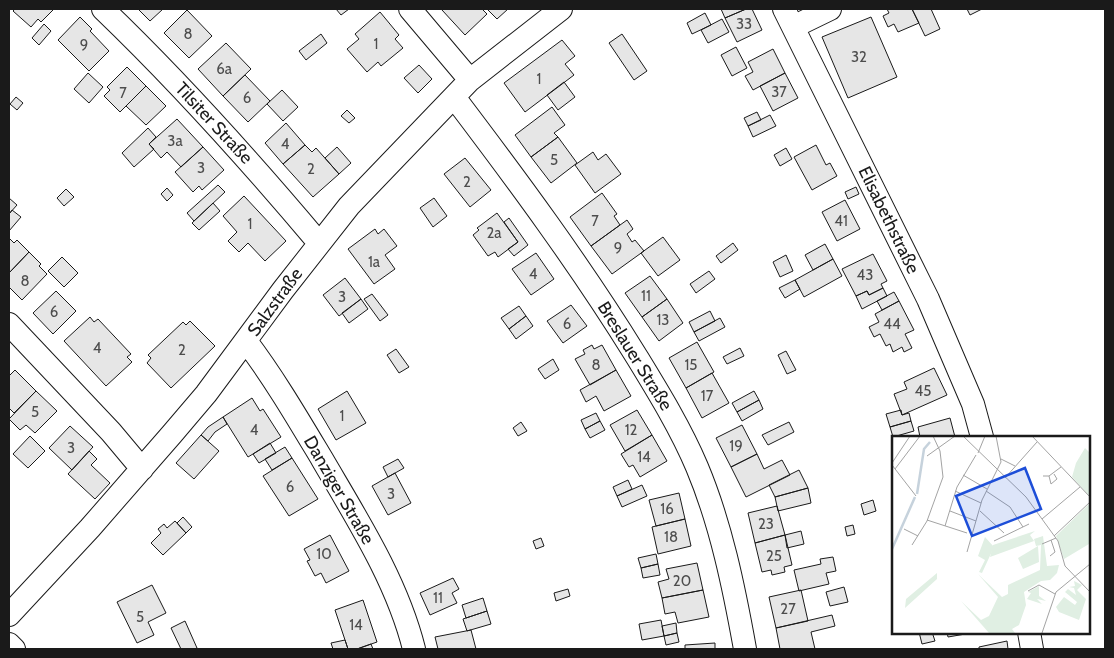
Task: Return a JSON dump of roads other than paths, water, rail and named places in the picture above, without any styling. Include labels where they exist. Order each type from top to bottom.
[{"type":"street","name":"Tilsiter Straße","points":[[103,9],[157,61],[213,120],[319,243]]},
{"type":"street","points":[[410,9],[470,80]]},
{"type":"street","name":"Salzstraße","points":[[9,615],[142,469],[206,394],[349,206],[470,80],[560,9]]},
{"type":"street","points":[[788,18],[830,9]]},
{"type":"street","name":"Elisabethstraße","points":[[788,18],[928,299],[973,404],[982,436]]},
{"type":"street","name":"Breslauer Straße","points":[[454,97],[585,277],[679,429],[697,466],[710,502],[729,574],[745,649]]},
{"type":"street","points":[[9,324],[111,432],[142,469]]},
{"type":"street","name":"Danziger Straße","points":[[246,340],[260,359],[311,442],[370,544],[400,607],[414,649]]},
{"type":"street","points":[[1028,633],[1032,649]]},
{"type":"street","points":[[9,644],[14,649]]}]
